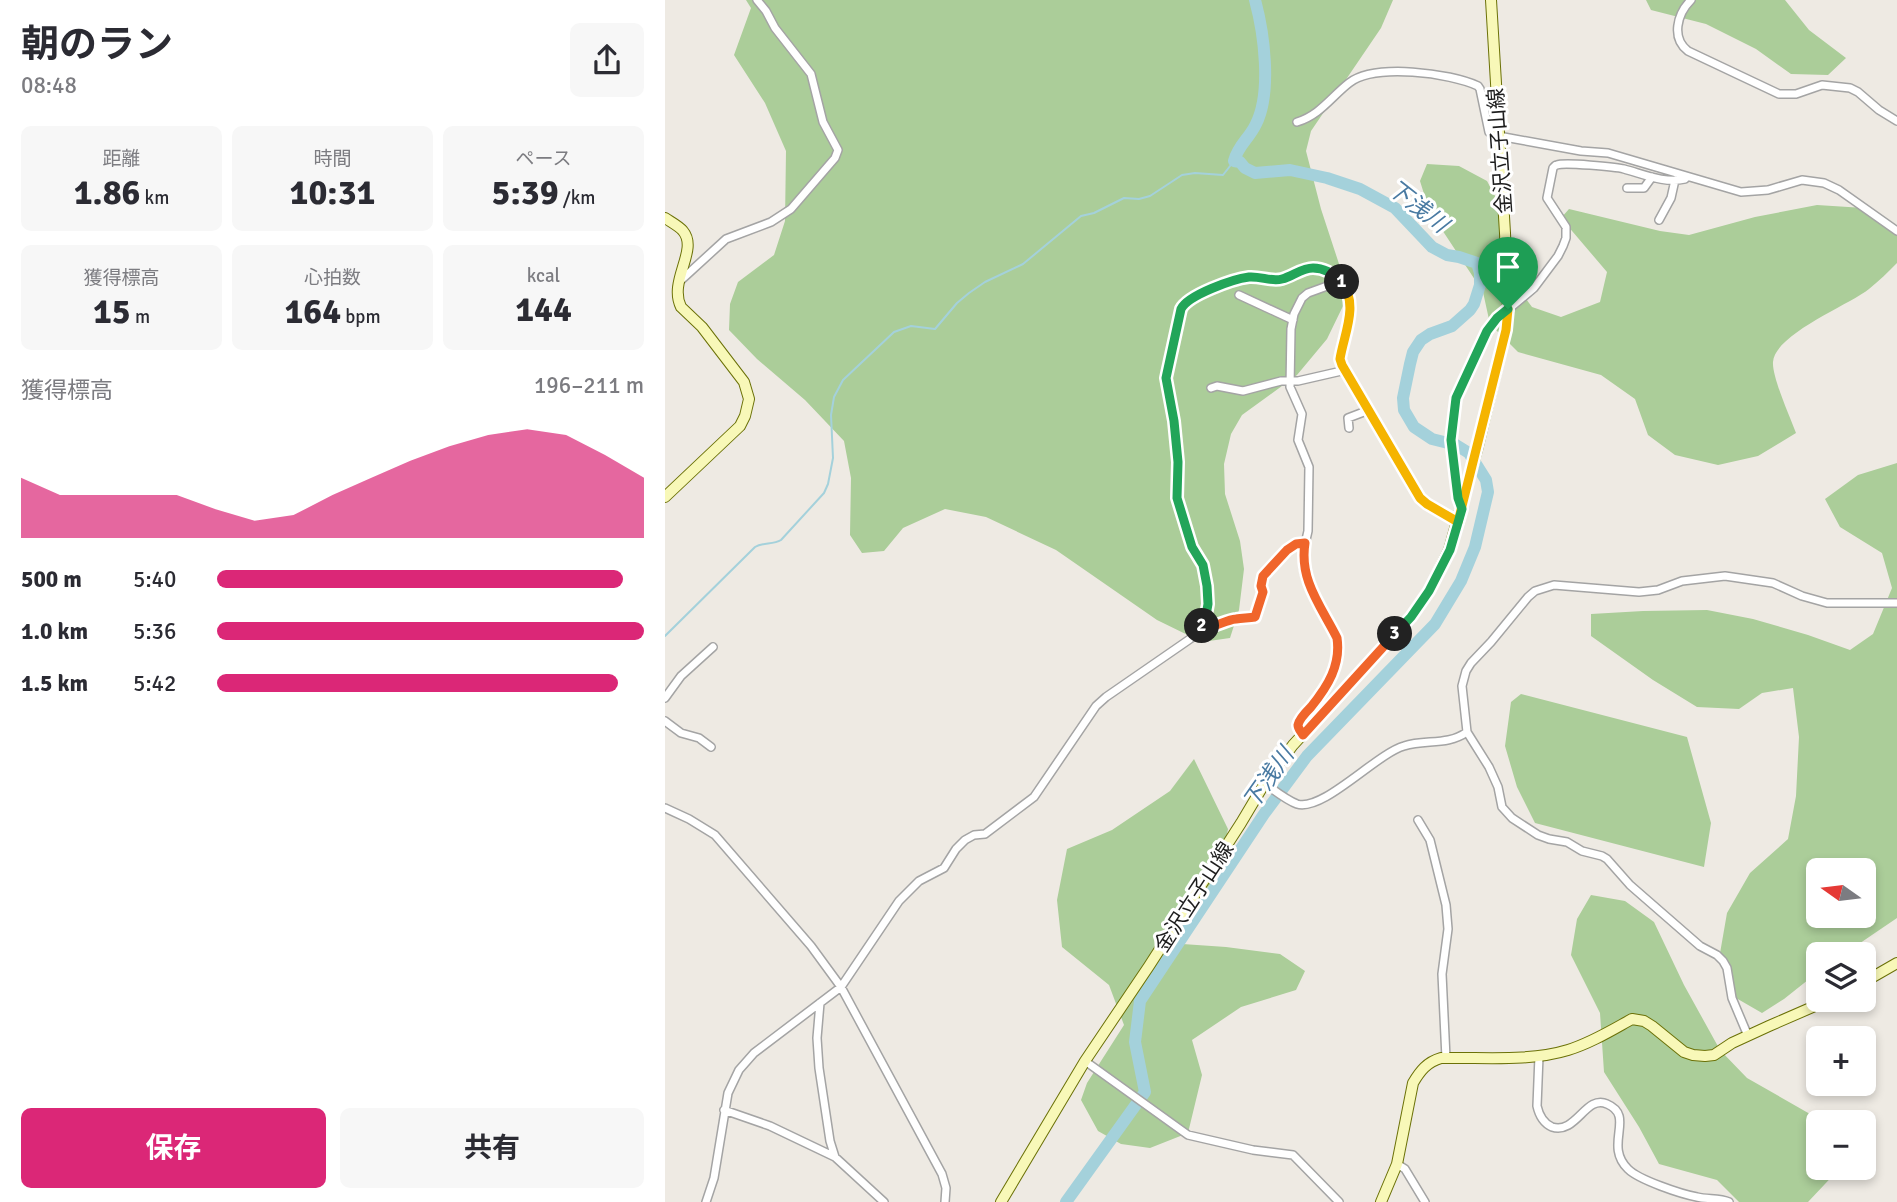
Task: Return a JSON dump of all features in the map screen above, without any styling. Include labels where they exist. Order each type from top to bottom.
[{"type":"street","points":[[678,282],[726,239],[772,222],[791,209],[835,158],[838,150],[823,122],[811,74],[757,0]]},
{"type":"street","name":"金沢立子山線","points":[[1002,1202],[1085,1061],[1241,823],[1264,783],[1303,735],[1411,617],[1429,591],[1450,550],[1478,450],[1506,330],[1508,309],[1491,0]]},
{"type":"street","points":[[1691,0],[1681,14],[1678,31],[1680,44],[1688,51],[1774,93],[1796,94],[1827,85],[1850,88],[1897,121]]},
{"type":"street","points":[[1297,122],[1323,109],[1352,81],[1399,71],[1437,75],[1476,84],[1480,89],[1489,132],[1499,136],[1608,153],[1741,192],[1763,191],[1802,180],[1824,183],[1839,190],[1897,230]]},
{"type":"street","points":[[1462,509],[1458,498],[1451,443],[1456,398],[1487,331],[1497,318],[1534,288],[1563,246],[1566,227],[1547,198],[1551,173],[1556,165],[1618,168],[1675,180],[1686,177]]},
{"type":"street","points":[[1627,188],[1644,188],[1652,177]]},
{"type":"street","points":[[1659,220],[1671,198],[1675,180]]},
{"type":"street","points":[[665,218],[683,231],[687,240],[687,252],[678,282],[677,296],[681,307],[702,327],[736,370],[744,382],[748,399],[740,426],[665,497]]},
{"type":"street","points":[[706,1202],[714,1178],[728,1093],[734,1078],[754,1053],[841,987],[908,890],[944,868],[965,840],[974,835],[985,834],[1034,797],[1096,706],[1179,648],[1205,621],[1208,604],[1203,565],[1192,547],[1177,498],[1178,462],[1166,378],[1184,302],[1216,287],[1248,277],[1282,279],[1308,268],[1329,272],[1341,281],[1346,288],[1350,314],[1340,359],[1420,498],[1458,522]]},
{"type":"street","points":[[1303,735],[1298,724],[1334,673],[1339,648],[1337,638],[1306,579],[1303,566],[1308,531],[1309,467],[1298,440],[1302,414],[1290,387],[1293,320],[1302,298],[1308,293],[1341,281]]},
{"type":"street","points":[[1239,295],[1293,320]]},
{"type":"street","points":[[1211,388],[1217,386],[1243,391],[1281,381],[1318,377],[1346,370]]},
{"type":"street","points":[[1349,428],[1348,418],[1369,411]]},
{"type":"street","points":[[1201,627],[1255,617],[1263,592],[1263,576],[1287,550],[1296,544],[1305,543]]},
{"type":"street","points":[[1748,1036],[1732,998],[1727,968],[1717,955],[1700,946],[1630,885],[1607,859],[1582,851],[1567,842],[1549,839],[1512,818],[1502,807],[1486,760],[1467,733],[1462,691],[1466,671],[1528,597],[1548,586],[1561,584],[1639,592],[1658,590],[1682,581],[1729,576],[1773,583],[1827,603],[1897,603]]},
{"type":"street","points":[[665,698],[681,676],[713,647]]},
{"type":"street","points":[[665,721],[681,733],[699,738],[711,747]]},
{"type":"street","points":[[1264,783],[1291,801],[1301,804],[1332,794],[1379,758],[1405,746],[1453,740],[1467,733]]},
{"type":"street","points":[[665,808],[715,835],[811,946],[841,987],[938,1165],[946,1188],[945,1202]]},
{"type":"street","points":[[1418,820],[1430,840],[1446,905],[1448,929],[1442,974],[1446,1058]]},
{"type":"street","points":[[1876,975],[1897,963]]},
{"type":"street","points":[[820,1003],[817,1038],[819,1068],[835,1157]]},
{"type":"street","points":[[1381,1202],[1397,1164],[1413,1083],[1433,1060],[1539,1056],[1568,1050],[1585,1044],[1632,1018],[1644,1021],[1684,1052],[1714,1055],[1748,1036],[1806,1010]]},
{"type":"street","points":[[1539,1056],[1537,1106],[1538,1113],[1546,1124],[1562,1128],[1591,1106],[1601,1102],[1608,1104],[1616,1110],[1621,1119],[1618,1155],[1633,1173],[1679,1192],[1729,1202]]},
{"type":"street","points":[[1085,1061],[1188,1135],[1253,1150],[1293,1155],[1339,1202]]},
{"type":"street","points":[[724,1110],[770,1126],[835,1157],[884,1202]]},
{"type":"street","points":[[1397,1164],[1405,1169],[1425,1202]]},
{"type":"green space","points":[[746,0],[1393,0],[1381,28],[1311,131],[1306,151],[1341,270],[1343,306],[1327,339],[1297,375],[1242,415],[1231,434],[1224,464],[1225,494],[1240,541],[1244,569],[1239,610],[1230,638],[1202,642],[1157,620],[1056,550],[986,517],[945,509],[903,528],[884,551],[862,553],[850,535],[851,478],[844,441],[805,400],[757,359],[729,330],[730,304],[738,282],[774,255],[785,221],[786,151],[765,103],[734,55],[751,8]]},
{"type":"green space","points":[[1646,0],[1785,0],[1809,30],[1846,58],[1828,75],[1791,74],[1756,49],[1706,24],[1651,10]]},
{"type":"green space","points":[[1427,164],[1459,166],[1487,181],[1502,209],[1506,258],[1518,288],[1532,307],[1561,317],[1600,302],[1607,272],[1561,218],[1569,209],[1660,231],[1689,235],[1755,217],[1817,205],[1864,208],[1897,226],[1897,263],[1869,289],[1799,331],[1777,351],[1773,369],[1796,433],[1758,456],[1718,465],[1675,455],[1648,435],[1635,399],[1601,375],[1518,352],[1490,324],[1483,292],[1429,210],[1420,181]]},
{"type":"green space","points":[[1897,463],[1897,918],[1862,942],[1806,942],[1806,982],[1762,1013],[1736,998],[1719,959],[1727,913],[1750,873],[1788,839],[1796,796],[1799,737],[1793,688],[1762,693],[1739,709],[1697,707],[1591,636],[1591,614],[1707,610],[1753,619],[1850,650],[1873,634],[1892,588],[1882,553],[1840,527],[1825,499],[1858,475]]},
{"type":"green space","points":[[1521,694],[1687,737],[1711,823],[1704,867],[1535,823],[1517,787],[1505,746],[1511,702]]},
{"type":"green space","points":[[1194,759],[1228,829],[1219,875],[1179,919],[1168,943],[1280,954],[1305,971],[1296,990],[1241,1007],[1192,1040],[1202,1075],[1188,1133],[1150,1148],[1121,1144],[1098,1131],[1081,1100],[1087,1083],[1124,1025],[1109,985],[1062,947],[1057,900],[1067,849],[1112,830],[1170,791]]},
{"type":"green space","points":[[1591,895],[1625,901],[1654,922],[1684,985],[1720,1050],[1747,1078],[1806,1112],[1806,1180],[1829,1180],[1808,1202],[1739,1202],[1717,1180],[1659,1164],[1604,1072],[1600,1013],[1571,955],[1577,919]]},
{"type":"waterway","name":"下浅川","points":[[1066,1202],[1145,1092],[1135,1042],[1140,1001],[1264,814],[1307,756],[1435,624],[1461,581],[1475,547],[1488,492],[1486,480],[1469,453],[1456,445],[1432,439],[1414,427],[1404,410],[1403,398],[1413,352],[1421,340],[1452,326],[1474,304],[1480,285],[1477,263],[1447,255],[1432,247],[1395,208],[1360,189],[1290,170],[1255,173],[1240,162],[1234,161],[1256,124],[1264,96],[1265,62],[1255,0]]},
{"type":"waterway","points":[[665,636],[755,547],[781,540],[824,493],[833,458],[831,415],[834,397],[843,380],[894,332],[911,326],[935,329],[969,293],[985,282],[1023,264],[1081,216],[1094,213],[1124,198],[1139,199],[1150,196],[1182,175],[1223,175],[1234,161]]},
{"type":"route","points":[[1508,309],[1487,331],[1456,398],[1451,440],[1458,498],[1462,509],[1450,550],[1429,591],[1411,617],[1303,735],[1298,724],[1334,673],[1339,648],[1337,638],[1306,579],[1303,566],[1305,543],[1296,544],[1287,550],[1263,576],[1263,592],[1255,617],[1201,627],[1208,604],[1207,586],[1203,565],[1192,547],[1177,498],[1178,462],[1166,378],[1174,332],[1184,302],[1216,287],[1248,277],[1282,279],[1308,268],[1334,275],[1346,288],[1349,302],[1350,314],[1340,359],[1342,365],[1420,498],[1458,522],[1471,475],[1506,330],[1508,309]]}]
